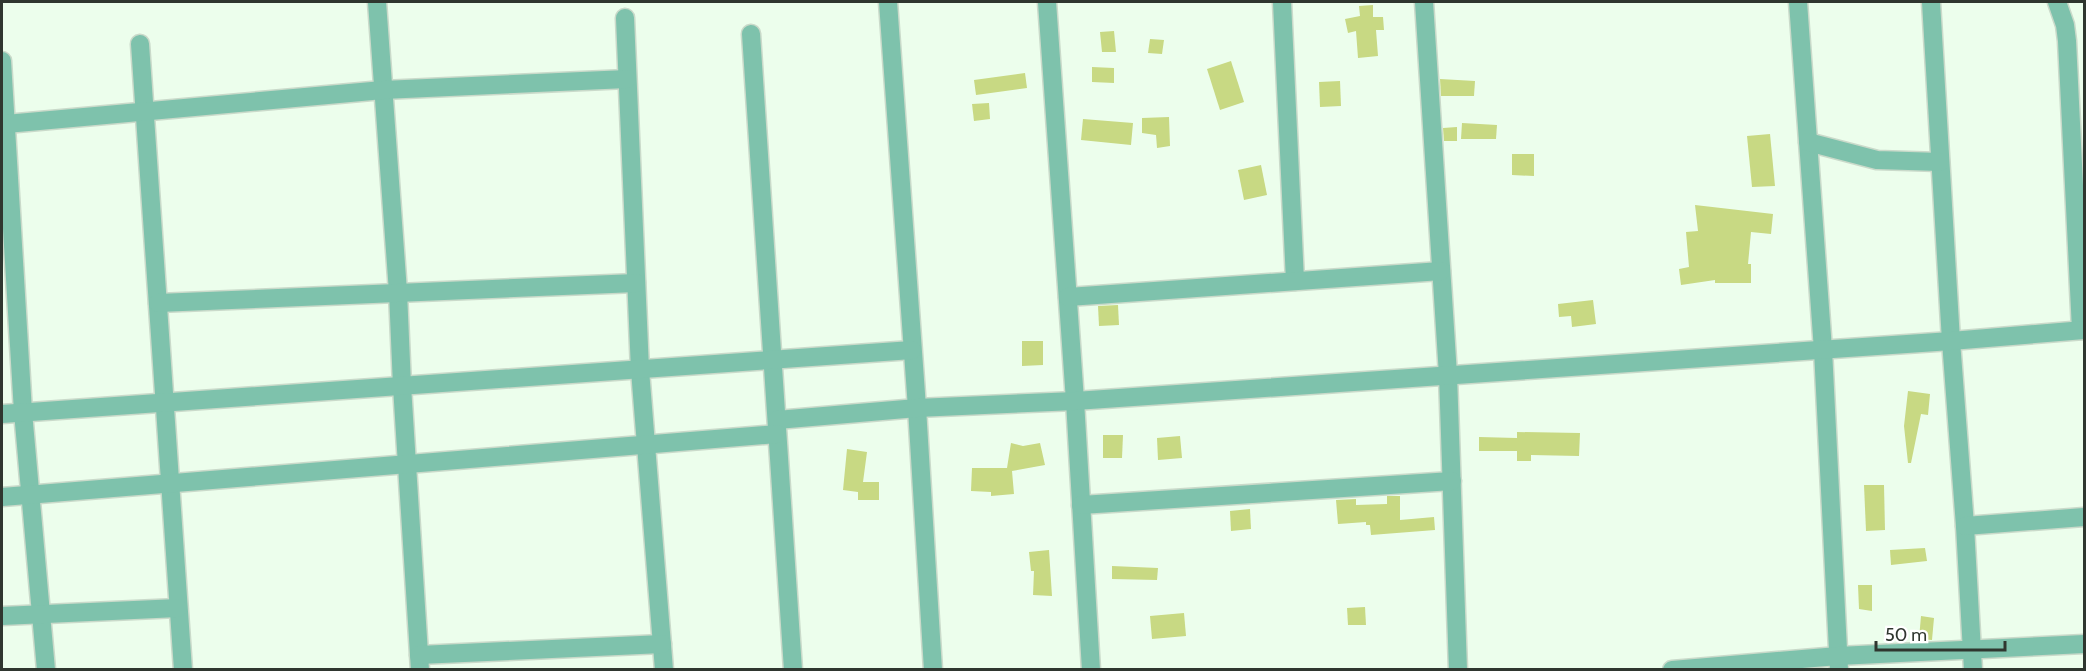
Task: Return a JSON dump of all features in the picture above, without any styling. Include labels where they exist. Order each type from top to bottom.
[{"type":"street","points":[[377,2],[398,292],[406,465],[419,662],[662,644]]},
{"type":"street","points":[[888,2],[933,669]]},
{"type":"street","points":[[1047,2],[1091,669]]},
{"type":"street","points":[[1282,2],[1295,281]]},
{"type":"street","points":[[1424,2],[1448,375],[1458,669]]},
{"type":"street","points":[[1798,2],[1823,350],[1839,663]]},
{"type":"street","points":[[1930,2],[1973,669]]},
{"type":"street","points":[[2,497],[646,446],[917,408],[1075,401],[2083,330],[2067,41],[2065,25],[2057,2]]},
{"type":"street","points":[[625,18],[640,370],[664,669]]},
{"type":"street","points":[[751,34],[793,669]]},
{"type":"street","points":[[140,44],[183,669]]},
{"type":"street","points":[[2,61],[23,412],[46,669]]},
{"type":"street","points":[[6,124],[382,90],[627,79]]},
{"type":"street","points":[[1808,142],[1877,160],[1940,162]]},
{"type":"street","points":[[1068,297],[1441,271]]},
{"type":"street","points":[[158,303],[636,283]]},
{"type":"street","points":[[2,414],[912,350]]},
{"type":"street","points":[[1081,505],[1452,482]]},
{"type":"street","points":[[1965,526],[2085,517]]},
{"type":"street","points":[[2,616],[178,608]]},
{"type":"street","points":[[1672,669],[1839,663],[2085,644]]},
{"type":"building","points":[[1373,5],[1373,17],[1383,17],[1384,30],[1376,30],[1378,56],[1358,58],[1356,31],[1348,33],[1345,19],[1360,16],[1359,6]]},
{"type":"building","points":[[1114,31],[1116,52],[1102,52],[1100,32]]},
{"type":"building","points":[[1150,39],[1164,40],[1162,54],[1148,53]]},
{"type":"building","points":[[1231,61],[1244,102],[1220,110],[1207,69]]},
{"type":"building","points":[[1092,67],[1114,68],[1114,83],[1092,82]]},
{"type":"building","points":[[1025,73],[1027,88],[976,95],[974,80]]},
{"type":"building","points":[[1440,79],[1475,81],[1474,96],[1441,96]]},
{"type":"building","points":[[1340,81],[1341,106],[1320,107],[1319,82]]},
{"type":"building","points":[[989,103],[990,119],[974,121],[972,104]]},
{"type":"building","points":[[1169,117],[1170,146],[1157,148],[1156,135],[1142,133],[1142,118]]},
{"type":"building","points":[[1083,119],[1133,123],[1131,145],[1081,140]]},
{"type":"building","points":[[1462,123],[1497,125],[1496,139],[1461,139]]},
{"type":"building","points":[[1457,127],[1457,141],[1444,141],[1443,128]]},
{"type":"building","points":[[1770,134],[1775,186],[1752,187],[1747,136]]},
{"type":"building","points":[[1512,154],[1534,154],[1534,176],[1512,175]]},
{"type":"building","points":[[1261,165],[1267,195],[1244,200],[1238,170]]},
{"type":"building","points":[[1695,205],[1773,214],[1771,234],[1751,232],[1748,264],[1751,264],[1751,283],[1715,283],[1715,280],[1681,285],[1679,269],[1689,267],[1686,232],[1698,231]]},
{"type":"building","points":[[1593,300],[1596,324],[1572,327],[1571,316],[1559,317],[1558,304]]},
{"type":"building","points":[[1118,305],[1119,325],[1099,326],[1098,306]]},
{"type":"building","points":[[1022,341],[1043,341],[1043,365],[1022,366]]},
{"type":"building","points":[[1908,391],[1930,394],[1928,415],[1921,414],[1911,463],[1908,463],[1904,426]]},
{"type":"building","points":[[1517,432],[1580,433],[1579,456],[1531,455],[1531,461],[1517,461],[1517,451],[1479,451],[1479,437],[1517,438]]},
{"type":"building","points":[[1103,435],[1123,435],[1122,458],[1103,458]]},
{"type":"building","points":[[1180,436],[1182,458],[1158,460],[1157,438]]},
{"type":"building","points":[[1011,443],[1023,446],[1040,443],[1045,465],[1012,471],[1014,494],[991,496],[991,492],[971,491],[972,468],[1007,468]]},
{"type":"building","points":[[847,449],[867,452],[863,482],[879,482],[879,500],[858,500],[858,492],[843,490]]},
{"type":"building","points":[[1864,485],[1884,485],[1885,530],[1866,531]]},
{"type":"building","points":[[1387,496],[1400,496],[1400,520],[1434,517],[1435,530],[1371,535],[1370,525],[1366,525],[1366,522],[1338,524],[1336,500],[1356,499],[1356,505],[1387,504]]},
{"type":"building","points":[[1250,509],[1251,529],[1231,531],[1230,511]]},
{"type":"building","points":[[1925,548],[1927,561],[1891,565],[1890,550]]},
{"type":"building","points":[[1049,550],[1052,596],[1033,595],[1034,571],[1031,571],[1029,552]]},
{"type":"building","points":[[1112,566],[1158,568],[1157,580],[1112,579]]},
{"type":"building","points":[[1858,585],[1872,585],[1872,611],[1859,609]]},
{"type":"building","points":[[1365,607],[1366,625],[1348,625],[1347,608]]},
{"type":"building","points":[[1184,613],[1186,636],[1152,639],[1150,616]]},
{"type":"building","points":[[1921,616],[1934,618],[1932,640],[1919,639]]}]
